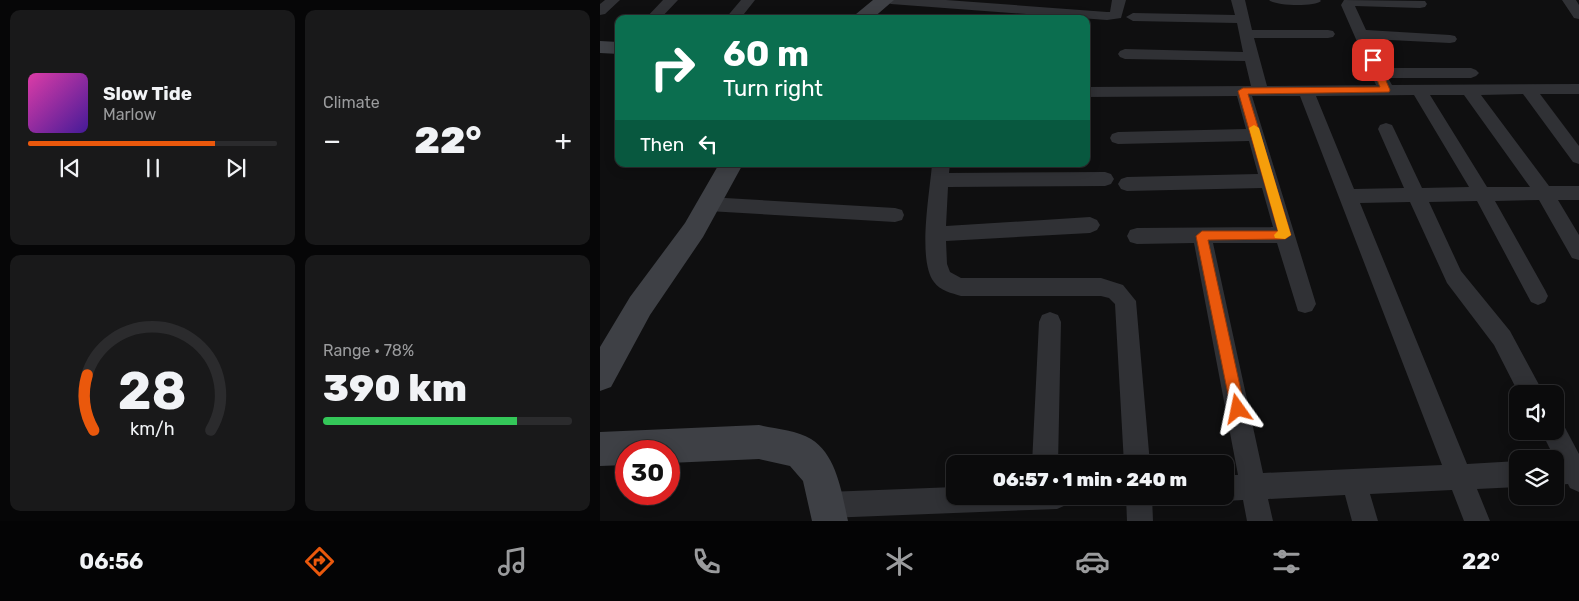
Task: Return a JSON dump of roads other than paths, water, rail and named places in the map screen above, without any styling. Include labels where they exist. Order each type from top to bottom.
[{"type":"street","points":[[600,11],[613,0]]},
{"type":"street","points":[[656,15],[670,0]]},
{"type":"street","points":[[735,15],[748,0]]},
{"type":"street","points":[[864,15],[885,0]]},
{"type":"street","points":[[890,0],[1107,16],[1116,15],[1119,0]]},
{"type":"street","points":[[1238,0],[1251,57],[1251,91],[1256,135],[1305,304]]},
{"type":"street","points":[[1276,0],[1314,1]]},
{"type":"street","points":[[1569,0],[1579,15]]},
{"type":"street","points":[[1386,90],[1348,5],[1349,2],[1420,4]]},
{"type":"street","points":[[1134,17],[1243,19]]},
{"type":"street","points":[[1246,34],[1328,34]]},
{"type":"street","points":[[1362,34],[1450,39]]},
{"type":"street","points":[[600,47],[615,48]]},
{"type":"street","points":[[1126,54],[1251,57]]},
{"type":"street","points":[[1379,74],[1470,82],[1528,90],[1579,89]]},
{"type":"street","points":[[1090,92],[1419,90],[1470,82]]},
{"type":"street","points":[[1470,82],[1544,193],[1579,252]]},
{"type":"street","points":[[1419,90],[1482,194],[1538,296]]},
{"type":"street","points":[[1528,90],[1579,158]]},
{"type":"street","points":[[1306,91],[1477,521]]},
{"type":"street","points":[[1386,129],[1454,277],[1502,338],[1527,385]]},
{"type":"street","points":[[1118,138],[1256,135]]},
{"type":"street","points":[[604,363],[640,306],[694,230],[729,167]]},
{"type":"street","points":[[1105,180],[941,172],[937,234],[939,272],[946,282],[961,287],[1101,287],[1116,291],[1124,301],[1136,455]]},
{"type":"street","points":[[1127,184],[1269,181]]},
{"type":"street","points":[[1348,196],[1579,192]]},
{"type":"street","points":[[708,204],[895,215]]},
{"type":"street","points":[[937,234],[1090,225]]},
{"type":"street","points":[[1137,236],[1285,235]]},
{"type":"street","points":[[1202,236],[1260,521]]},
{"type":"street","points":[[1044,455],[1050,322]]},
{"type":"street","points":[[1557,440],[1572,473]]},
{"type":"street","points":[[600,449],[759,442],[800,451],[820,473],[828,513],[946,504]]},
{"type":"street","points":[[1234,488],[1509,474]]},
{"type":"street","points":[[1354,482],[1365,521]]},
{"type":"street","points":[[1139,505],[1140,521]]}]
